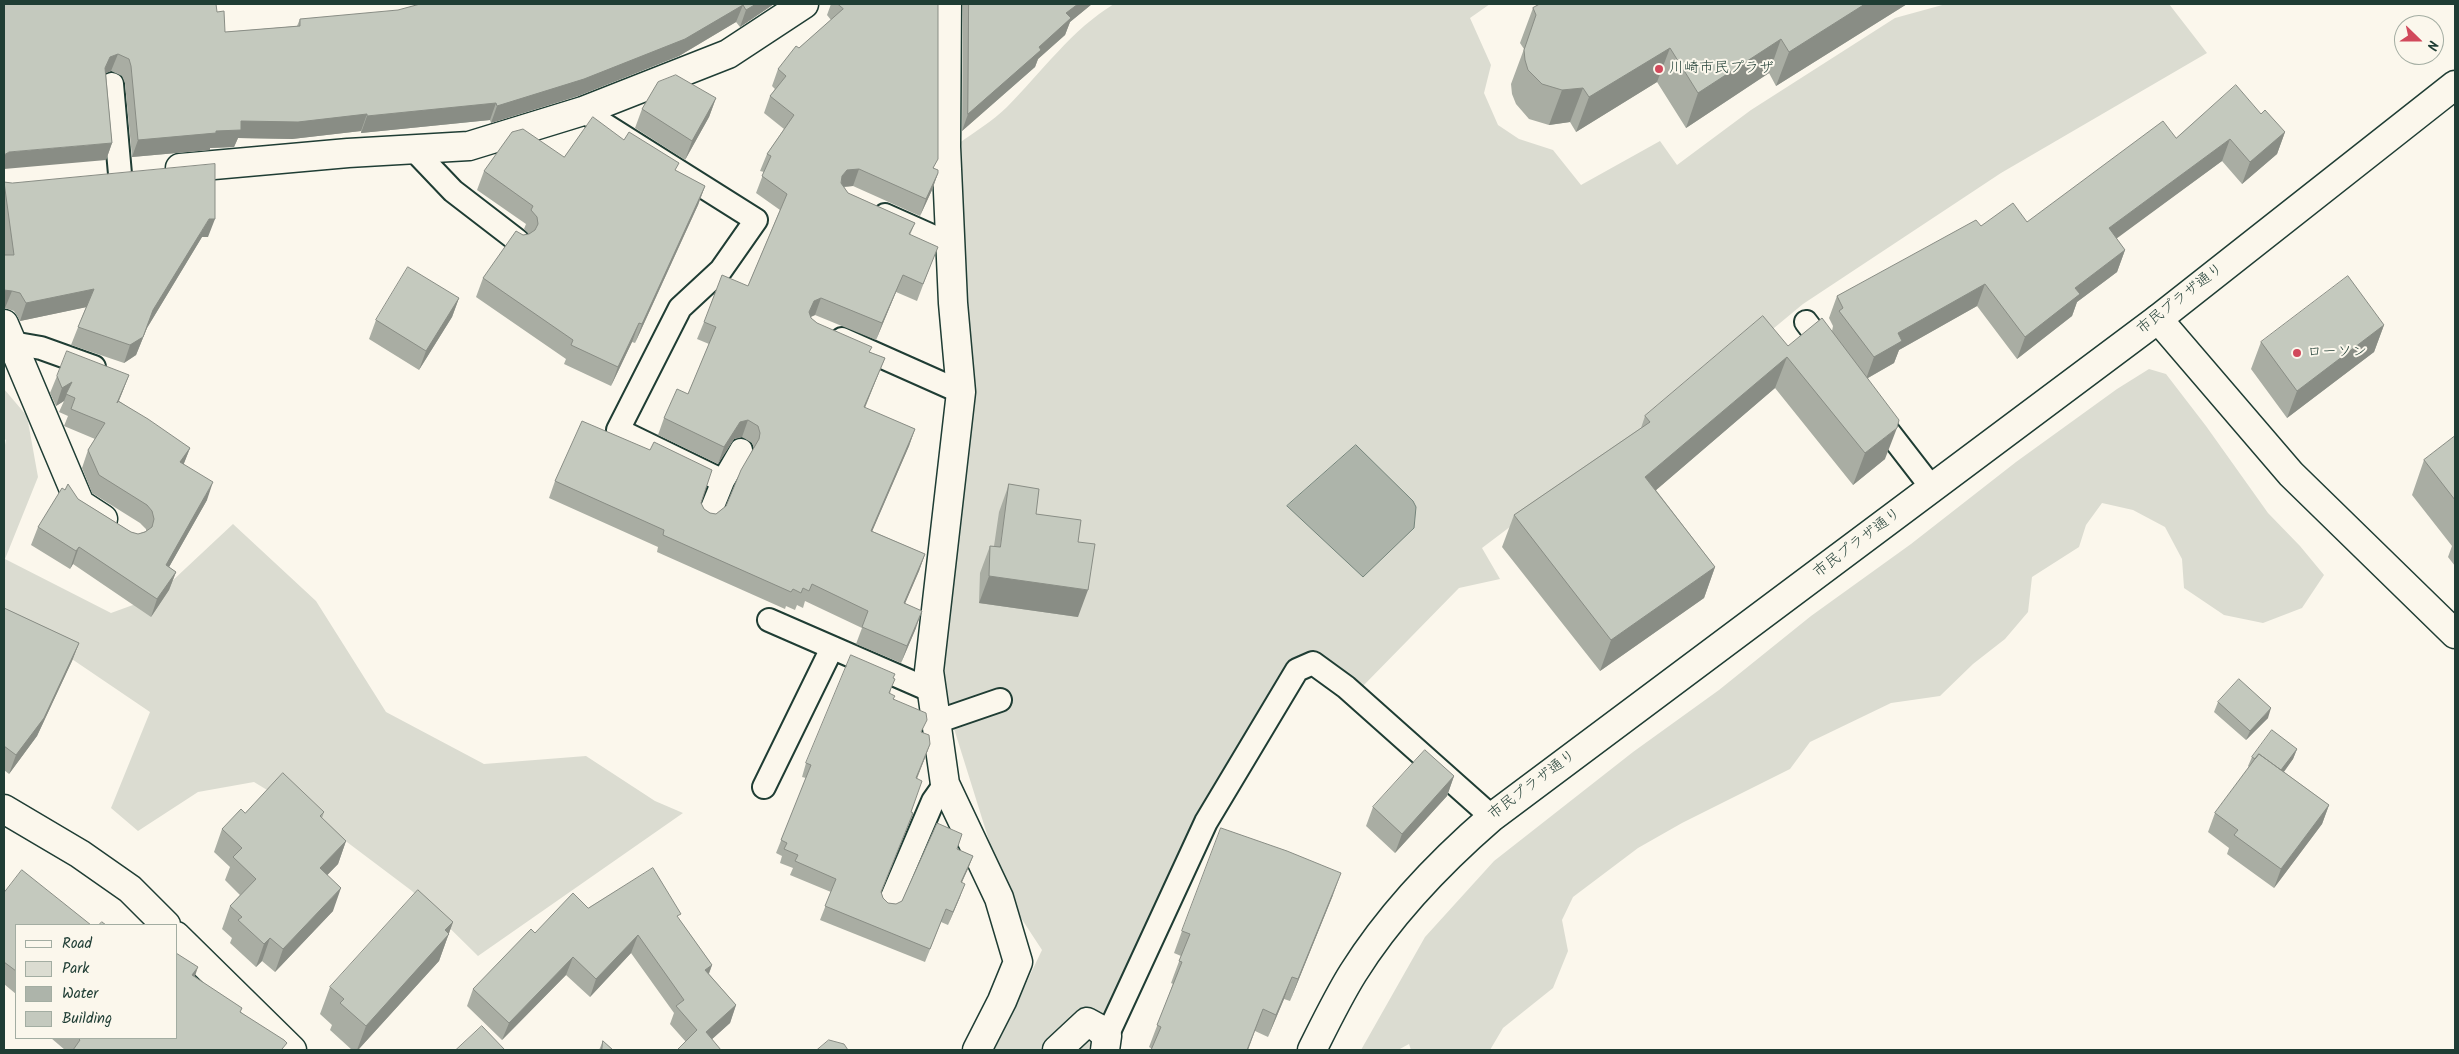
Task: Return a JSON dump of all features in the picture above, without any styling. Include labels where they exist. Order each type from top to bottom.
[{"type":"street","points":[[91,177],[413,149],[469,146],[583,111],[728,54],[804,4]]},
{"type":"street","points":[[947,4],[946,147],[950,244],[961,392],[929,671],[945,784],[999,898],[1018,962],[1002,1001],[977,1050]]},
{"type":"street","name":"市民プラザ通り","points":[[1312,1050],[1353,973],[1401,908],[1463,843],[1492,817],[2158,319],[2455,85]]},
{"type":"street","points":[[2158,319],[2291,474],[2455,634]]},
{"type":"street","points":[[8,334],[80,504],[125,532]]},
{"type":"street","points":[[4,809],[80,854],[122,884],[165,924]]},
{"type":"street","points":[[178,938],[292,1050]]},
{"type":"street","points":[[1057,1050],[1087,1022],[1098,1028],[1106,1043]]},
{"type":"lane","points":[[112,84],[120,174]]},
{"type":"lane","points":[[583,111],[756,220],[721,270],[680,308],[618,430],[723,481]]},
{"type":"lane","points":[[413,149],[453,191],[518,241]]},
{"type":"lane","points":[[865,206],[950,244]]},
{"type":"lane","points":[[1806,322],[1842,369]]},
{"type":"lane","points":[[825,332],[961,392]]},
{"type":"lane","points":[[8,334],[40,348],[114,374]]},
{"type":"lane","points":[[1860,393],[1932,488]]},
{"type":"lane","points":[[708,518],[723,481],[741,450]]},
{"type":"lane","points":[[769,620],[932,691]]},
{"type":"lane","points":[[764,787],[832,648]]},
{"type":"lane","points":[[1106,1043],[1206,822],[1297,670],[1313,663],[1346,687],[1492,817]]},
{"type":"lane","points":[[936,722],[1000,700]]},
{"type":"lane","points":[[889,904],[933,800],[945,784]]},
{"type":"green space","points":[[1114,4],[1490,4],[1470,18],[1491,65],[1484,93],[1498,125],[1519,139],[1553,150],[1581,185],[1660,141],[1677,165],[1751,110],[1895,18],[1946,4],[2169,4],[2207,53],[2001,173],[1803,304],[1640,439],[1535,508],[1482,548],[1500,579],[1459,588],[1362,687],[1320,653],[1292,660],[1197,816],[1088,1050],[994,1050],[1042,950],[1006,895],[936,671],[958,144],[1002,112],[1057,52],[1084,26]]},
{"type":"green space","points":[[2149,369],[2166,374],[2268,513],[2300,546],[2324,575],[2302,608],[2263,623],[2224,615],[2184,588],[2182,559],[2165,527],[2133,510],[2102,503],[2086,525],[2079,547],[2032,577],[2028,612],[2005,639],[1973,664],[1940,696],[1891,703],[1810,742],[1790,769],[1682,823],[1638,848],[1573,897],[1562,920],[1568,951],[1553,988],[1503,1028],[1490,1050],[1411,1050],[1409,1044],[1398,1050],[1361,1050],[1425,937],[1494,861],[1633,752],[1719,690],[1811,616],[1911,544],[2016,462],[2117,389]]},
{"type":"green space","points":[[4,389],[27,416],[38,477],[5,559],[111,613],[155,597],[233,524],[316,601],[386,712],[484,764],[586,756],[655,801],[683,813],[478,956],[412,891],[323,824],[254,782],[198,792],[138,831],[111,808],[150,712],[4,613],[4,450],[6,440],[4,439]]},
{"type":"water","points":[[1356,445],[1413,501],[1416,507],[1414,528],[1363,577],[1287,506]]},
{"type":"building","points":[[4,4],[216,4],[217,12],[224,11],[225,32],[300,26],[300,19],[398,10],[420,4],[756,4],[746,10],[743,5],[685,39],[584,79],[497,106],[496,103],[298,122],[241,121],[241,130],[138,140],[131,66],[129,59],[118,54],[110,57],[105,68],[112,143],[9,152],[4,155]]},
{"type":"building","points":[[838,4],[938,4],[938,159],[933,168],[938,170],[938,173],[926,199],[859,169],[847,170],[842,176],[841,183],[848,193],[915,223],[909,234],[938,247],[923,284],[903,275],[882,323],[821,298],[814,301],[809,312],[811,318],[817,323],[872,347],[869,352],[885,358],[864,407],[915,429],[871,531],[925,554],[904,603],[922,611],[907,646],[862,627],[868,611],[812,584],[809,591],[803,588],[801,593],[793,589],[791,592],[663,535],[664,530],[555,481],[582,421],[650,450],[654,442],[712,470],[701,503],[704,509],[716,514],[726,506],[741,470],[759,439],[758,426],[748,420],[740,422],[724,447],[664,418],[677,389],[688,394],[716,327],[704,322],[722,275],[748,286],[787,194],[762,176],[771,156],[767,154],[794,115],[770,96],[786,76],[778,69],[796,46],[799,48],[843,9]]},
{"type":"building","points":[[969,4],[1078,4],[1066,13],[1071,18],[1039,47],[1041,50],[968,114]]},
{"type":"building","name":"川崎市民プラザ","points":[[1540,4],[1865,4],[1789,52],[1781,39],[1698,93],[1670,48],[1589,97],[1583,88],[1562,90],[1542,84],[1528,70],[1524,50],[1536,15],[1533,8]]},
{"type":"building","points":[[676,75],[716,98],[692,141],[642,109],[658,82]]},
{"type":"building","points":[[2236,85],[2261,114],[2265,110],[2285,132],[2250,162],[2230,139],[2109,228],[2125,250],[2075,288],[2080,294],[2025,337],[1985,284],[1898,333],[1902,341],[1874,357],[1839,311],[1843,308],[1837,296],[1976,220],[1981,226],[2013,203],[2027,222],[2163,121],[2176,138]]},
{"type":"building","points":[[593,117],[624,140],[629,132],[679,163],[675,170],[705,186],[642,324],[639,323],[618,367],[571,345],[573,340],[483,278],[516,231],[523,235],[529,234],[535,230],[538,224],[537,217],[531,210],[533,206],[484,171],[512,132],[523,129],[564,157]]},
{"type":"building","points":[[215,164],[215,219],[209,219],[153,310],[143,337],[130,345],[78,327],[94,289],[26,303],[20,293],[4,290],[4,255],[14,255],[4,182],[12,183]]},
{"type":"building","points":[[408,267],[459,298],[426,351],[376,320]]},
{"type":"building","points":[[2348,276],[2384,325],[2297,391],[2261,342]]},
{"type":"building","points":[[1763,316],[1788,346],[1822,318],[1899,420],[1897,428],[1865,453],[1787,357],[1645,477],[1715,567],[1611,640],[1514,515],[1650,422],[1645,416]]},
{"type":"building","points":[[67,351],[129,375],[117,403],[118,401],[148,419],[190,448],[180,462],[213,482],[166,565],[176,572],[157,599],[79,547],[76,551],[38,527],[62,488],[65,490],[68,484],[78,499],[131,532],[138,534],[145,532],[152,527],[154,519],[152,511],[147,505],[99,475],[88,450],[105,423],[71,409],[75,398],[66,394],[72,382],[62,388],[57,376]]},
{"type":"building","points":[[2455,436],[2455,500],[2424,460]]},
{"type":"building","points":[[1009,484],[1039,489],[1036,514],[1081,520],[1078,542],[1095,544],[1088,590],[989,576],[990,546],[1000,547]]},
{"type":"building","points":[[4,608],[79,643],[44,718],[16,755],[4,746]]},
{"type":"building","points":[[851,655],[895,674],[893,678],[895,679],[889,693],[895,696],[893,699],[926,713],[927,720],[921,732],[929,735],[930,744],[916,778],[922,781],[911,812],[913,813],[881,892],[883,898],[888,903],[896,904],[902,901],[937,823],[962,834],[957,849],[973,856],[961,882],[965,884],[953,912],[946,909],[930,949],[825,906],[836,879],[795,861],[798,855],[784,849],[787,843],[781,840],[811,765],[806,763]]},
{"type":"building","points":[[2239,679],[2271,708],[2250,731],[2218,702]]},
{"type":"building","points":[[2272,730],[2297,749],[2281,770],[2259,754],[2255,759],[2252,757]]},
{"type":"building","points":[[1425,750],[1454,776],[1402,834],[1373,807]]},
{"type":"building","points":[[2259,754],[2329,805],[2281,869],[2234,835],[2238,830],[2215,813]]},
{"type":"building","points":[[283,773],[324,812],[320,816],[346,841],[320,868],[341,888],[283,949],[270,938],[264,944],[238,920],[242,917],[230,906],[256,879],[233,857],[242,848],[222,829],[241,809],[245,813]]},
{"type":"building","points":[[1221,828],[1287,851],[1341,873],[1298,979],[1292,977],[1276,1015],[1263,1009],[1247,1050],[1151,1050],[1161,1027],[1157,1025],[1182,962],[1179,961],[1190,934],[1182,931]]},
{"type":"building","points":[[653,868],[681,914],[677,916],[712,965],[705,970],[736,1005],[706,1032],[721,1050],[677,1050],[697,1030],[676,1006],[684,1000],[638,935],[596,979],[573,957],[509,1023],[473,989],[531,929],[535,933],[573,893],[588,908]]},
{"type":"building","points":[[22,870],[90,924],[15,924],[15,970],[4,962],[4,893]]},
{"type":"building","points":[[418,890],[453,922],[445,930],[449,934],[366,1026],[340,1003],[344,999],[330,987]]},
{"type":"building","points":[[178,954],[198,967],[192,975],[242,1008],[240,1012],[287,1043],[282,1049],[284,1050],[73,1050],[80,1040],[178,1039]]},
{"type":"building","points":[[482,1026],[505,1050],[456,1050]]},
{"type":"building","points":[[829,1040],[844,1044],[848,1050],[817,1050]]},
{"type":"building","points":[[603,1041],[613,1050],[602,1050]]},
{"type":"place","name":"川崎市民プラザ","points":[[1659,69]]},
{"type":"place","name":"ローソン","points":[[2297,353]]}]
